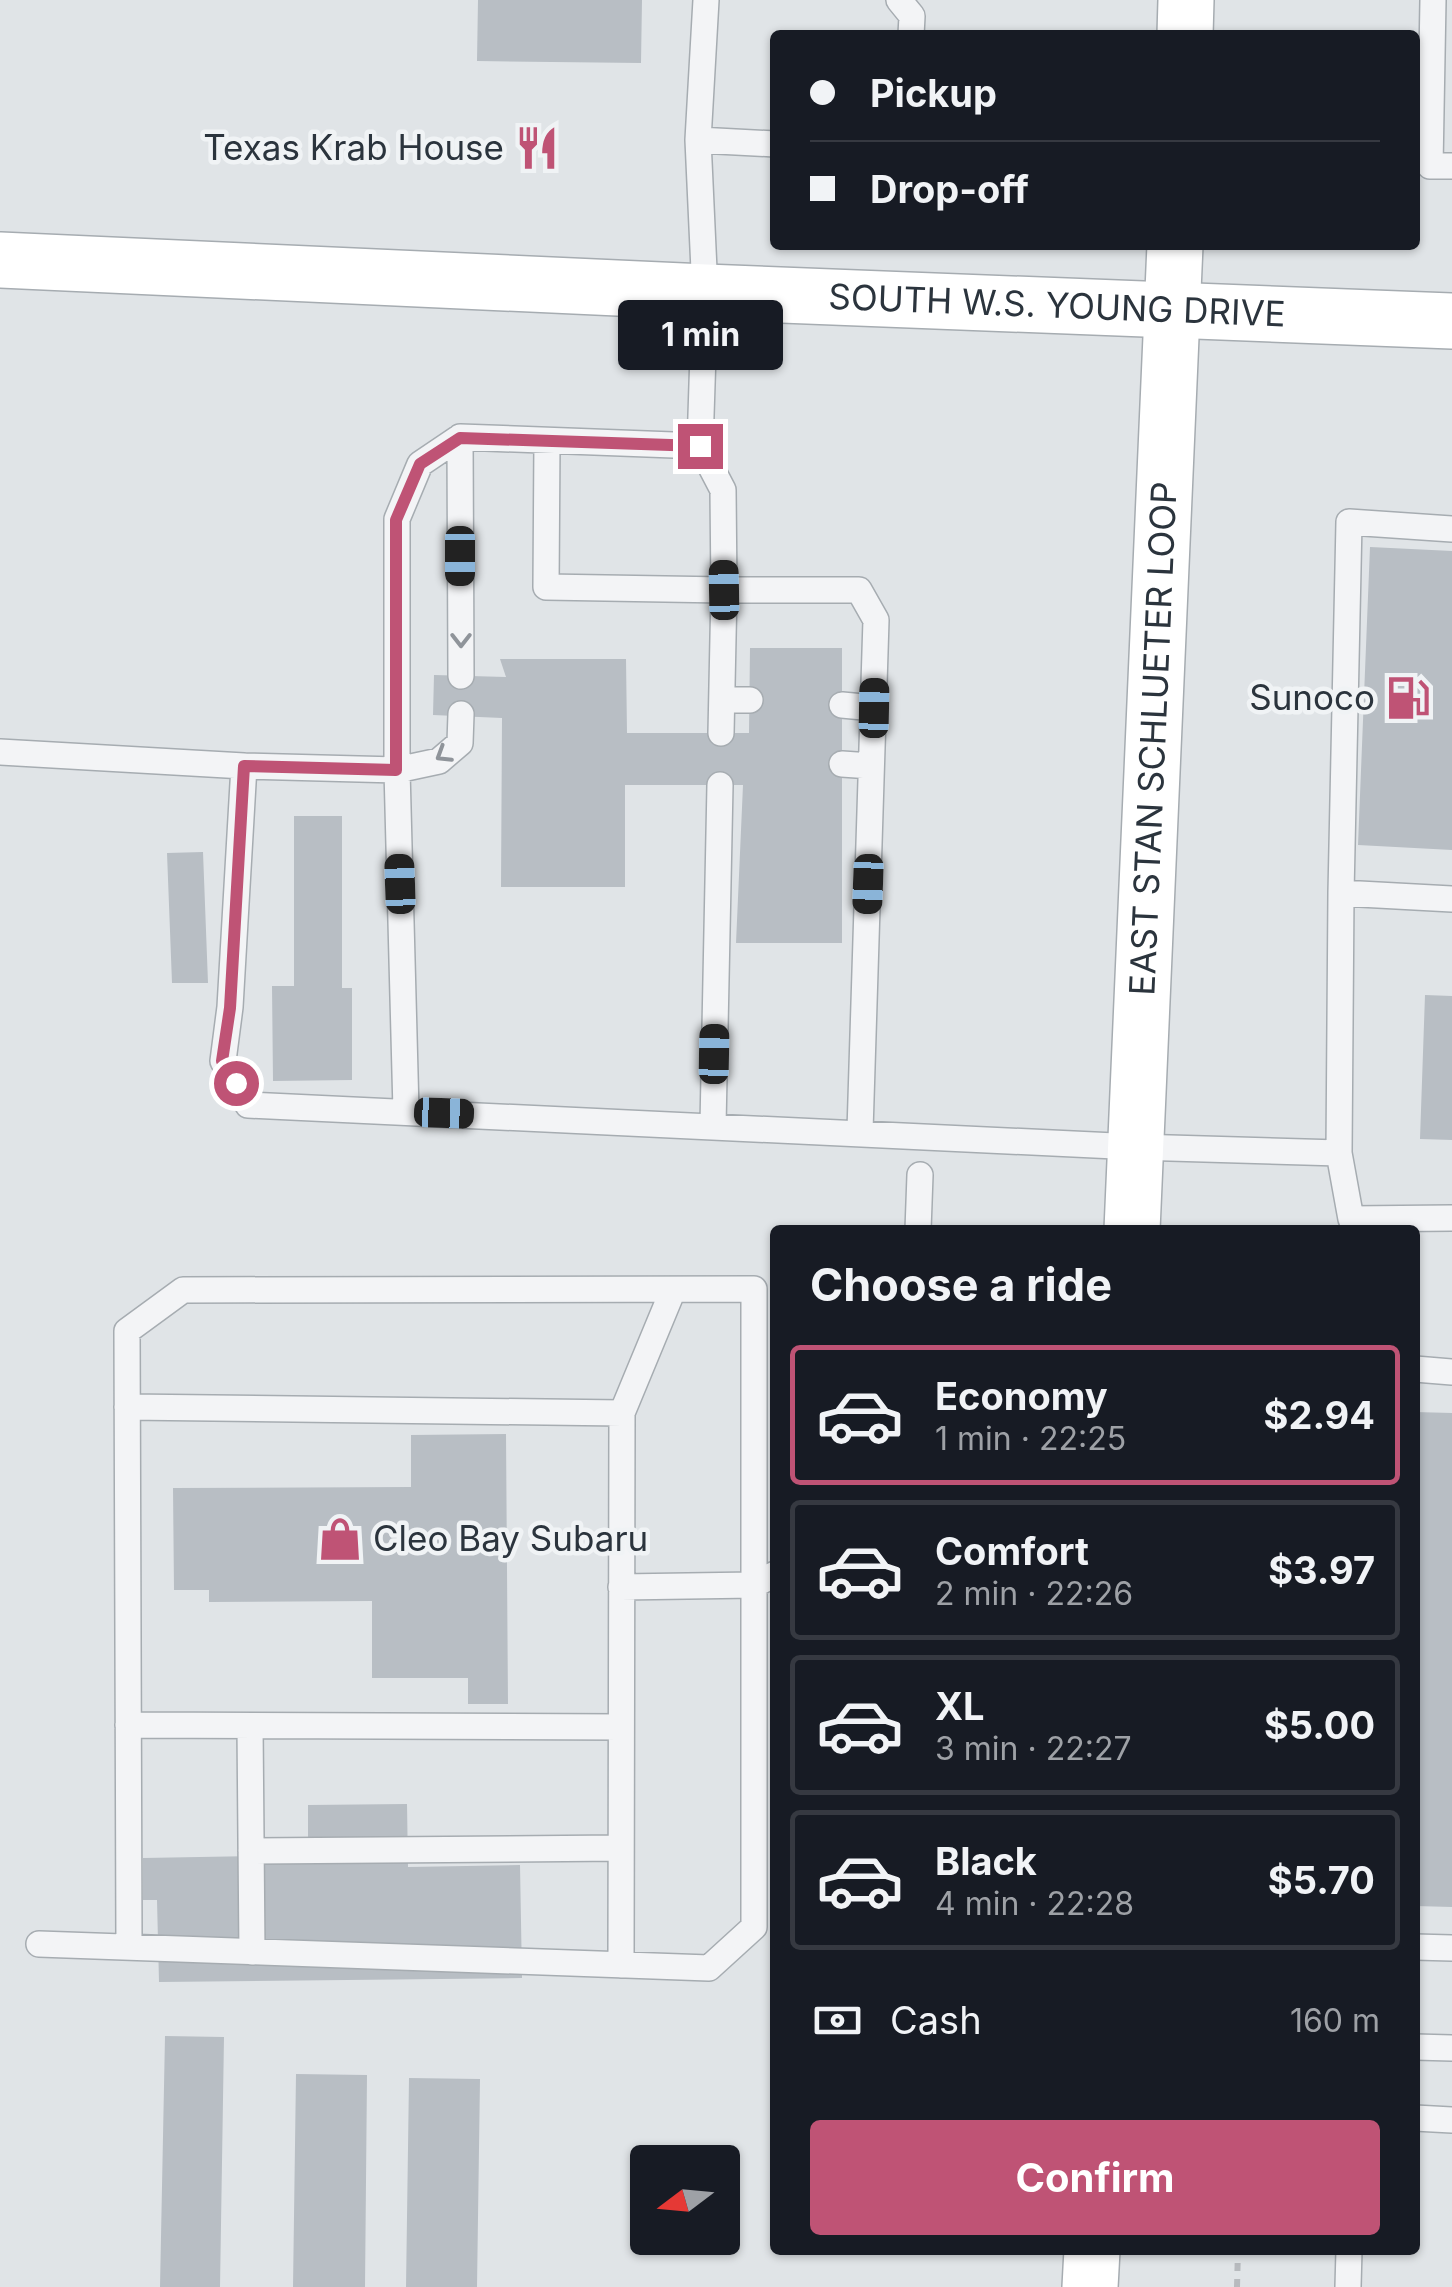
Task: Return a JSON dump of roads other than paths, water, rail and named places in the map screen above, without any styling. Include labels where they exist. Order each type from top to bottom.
[{"type":"main road","points":[[1185,30],[1186,0]]},
{"type":"main road","name":"EAST STAN SCHLUETER LOOP","points":[[1132,1225],[1176,250]]},
{"type":"main road","name":"SOUTH W.S. YOUNG DRIVE","points":[[0,260],[1452,321]]},
{"type":"main road","points":[[1090,2287],[1092,2255]]},
{"type":"lane","points":[[706,0],[698,140],[704,292],[700,446],[723,490],[720,733]]},
{"type":"lane","points":[[899,0],[912,16],[911,30]]},
{"type":"lane","points":[[1434,0],[1430,166],[1452,166]]},
{"type":"lane","points":[[698,140],[770,144]]},
{"type":"lane","points":[[406,1111],[396,770],[396,520],[420,464],[460,438],[700,446]]},
{"type":"lane","points":[[460,438],[461,676]]},
{"type":"lane","points":[[547,442],[546,587],[859,590],[876,620],[870,826],[856,883],[860,1132]]},
{"type":"lane","points":[[1452,529],[1348,522],[1339,1153],[1351,1219],[1452,1218]]},
{"type":"lane","points":[[722,700],[750,700]]},
{"type":"lane","points":[[842,705],[874,708]]},
{"type":"lane","points":[[0,752],[396,770],[439,762],[460,743],[461,714]]},
{"type":"lane","points":[[842,764],[871,766]]},
{"type":"lane","points":[[244,766],[230,1008],[222,1061],[248,1105],[1339,1153]]},
{"type":"lane","points":[[713,1124],[730,824],[720,785]]},
{"type":"lane","points":[[842,826],[870,826]]},
{"type":"lane","points":[[1341,893],[1452,899]]},
{"type":"lane","points":[[918,1225],[920,1174]]},
{"type":"lane","points":[[39,1944],[709,1968],[754,1927],[764,1579],[754,1289],[183,1290],[127,1331],[129,1947]]},
{"type":"lane","points":[[621,1965],[622,1412],[673,1290]]},
{"type":"lane","points":[[1420,1370],[1452,1372]]},
{"type":"lane","points":[[127,1407],[622,1412]]},
{"type":"lane","points":[[621,1587],[764,1579]]},
{"type":"lane","points":[[128,1726],[622,1727]]},
{"type":"lane","points":[[250,1726],[252,1952]]},
{"type":"lane","points":[[251,1851],[621,1848]]},
{"type":"lane","points":[[1420,1947],[1452,1948]]},
{"type":"lane","points":[[1420,2047],[1452,2048]]},
{"type":"lane","points":[[1420,2118],[1452,2120]]},
{"type":"lane","points":[[1348,2287],[1349,2255]]},
{"type":"place","name":"Texas Krab House","points":[[537,148]]},
{"type":"place","name":"Sunoco","points":[[1408,698]]},
{"type":"place","name":"Cleo Bay Subaru","points":[[340,1539]]}]
